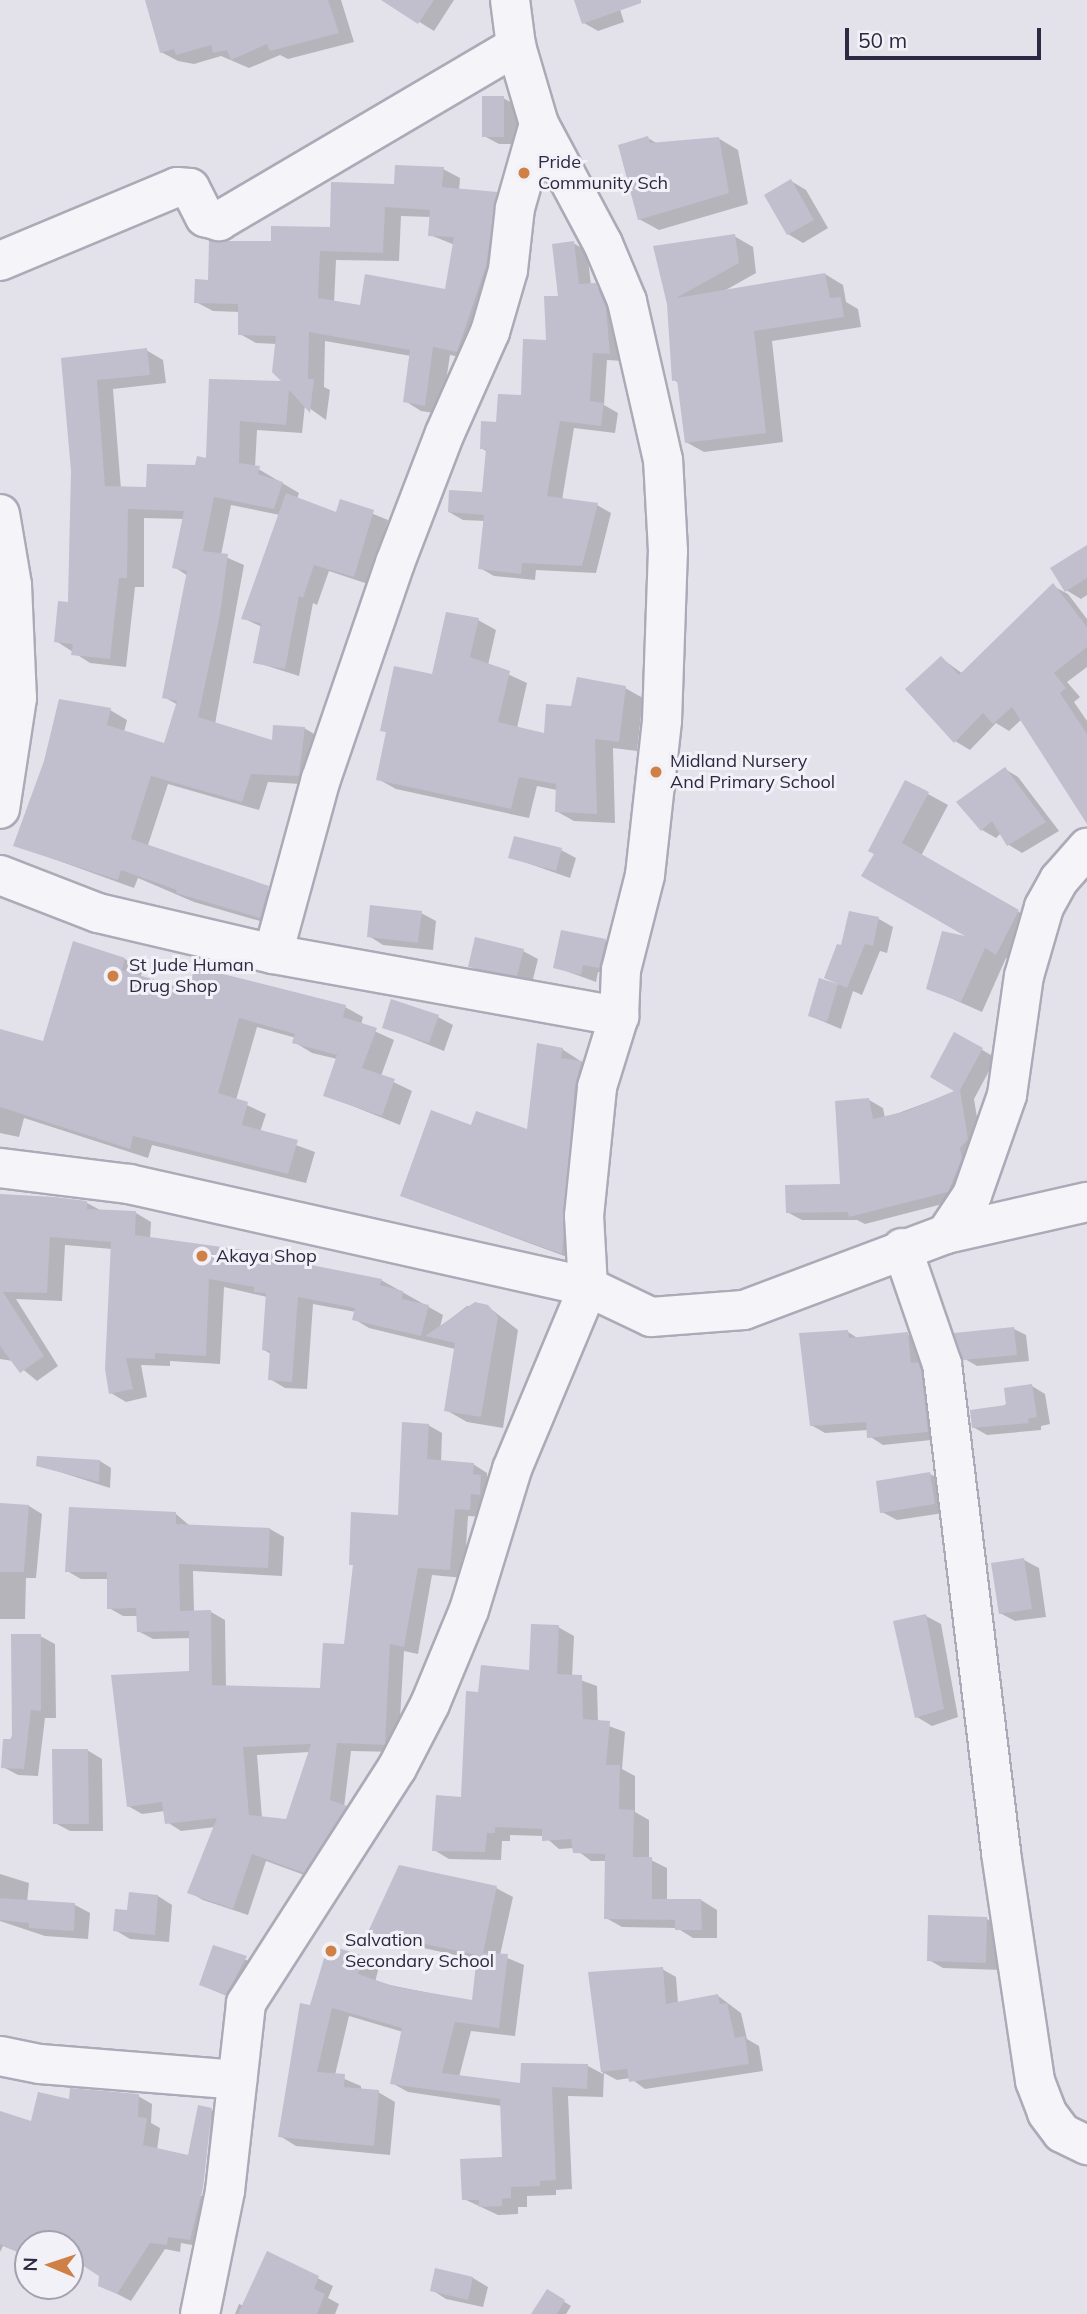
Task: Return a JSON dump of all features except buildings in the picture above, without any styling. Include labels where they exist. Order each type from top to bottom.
[{"type":"street","points":[[200,2314],[225,2191],[246,2003],[397,1768],[430,1704],[469,1609],[512,1469],[588,1287],[584,1216],[597,1087],[620,1016],[621,970],[645,875],[662,721],[668,551],[663,460],[627,300],[603,244],[539,124],[516,46],[510,0]]},
{"type":"street","points":[[0,261],[177,187],[190,188],[205,217],[219,221],[516,46]]},
{"type":"street","points":[[273,954],[321,779],[396,564],[445,433],[490,332],[508,270],[515,208],[539,124]]},
{"type":"street","points":[[0,513],[12,585],[17,698],[0,808]]},
{"type":"street","points":[[946,1234],[972,1195],[1007,1095],[1024,976],[1044,907],[1059,880],[1087,848]]},
{"type":"street","points":[[0,875],[98,913],[273,954],[620,1016]]},
{"type":"street","points":[[0,1168],[129,1184],[588,1287],[650,1317],[696,1317],[744,1310],[902,1248],[946,1234],[1087,1202]]},
{"type":"street","points":[[902,1248],[942,1364],[1001,1853],[1035,2081],[1047,2113],[1062,2133],[1087,2145]]},
{"type":"street","points":[[0,2056],[40,2064],[237,2080]]},
{"type":"place","name":"Pride Community Sch","points":[[524,173]]},
{"type":"place","name":"Midland Nursery And Primary School","points":[[656,772]]},
{"type":"place","name":"St Jude Human Drug Shop","points":[[113,976]]},
{"type":"place","name":"Akaya Shop","points":[[202,1256]]},
{"type":"place","name":"Salvation Secondary School","points":[[331,1951]]}]
